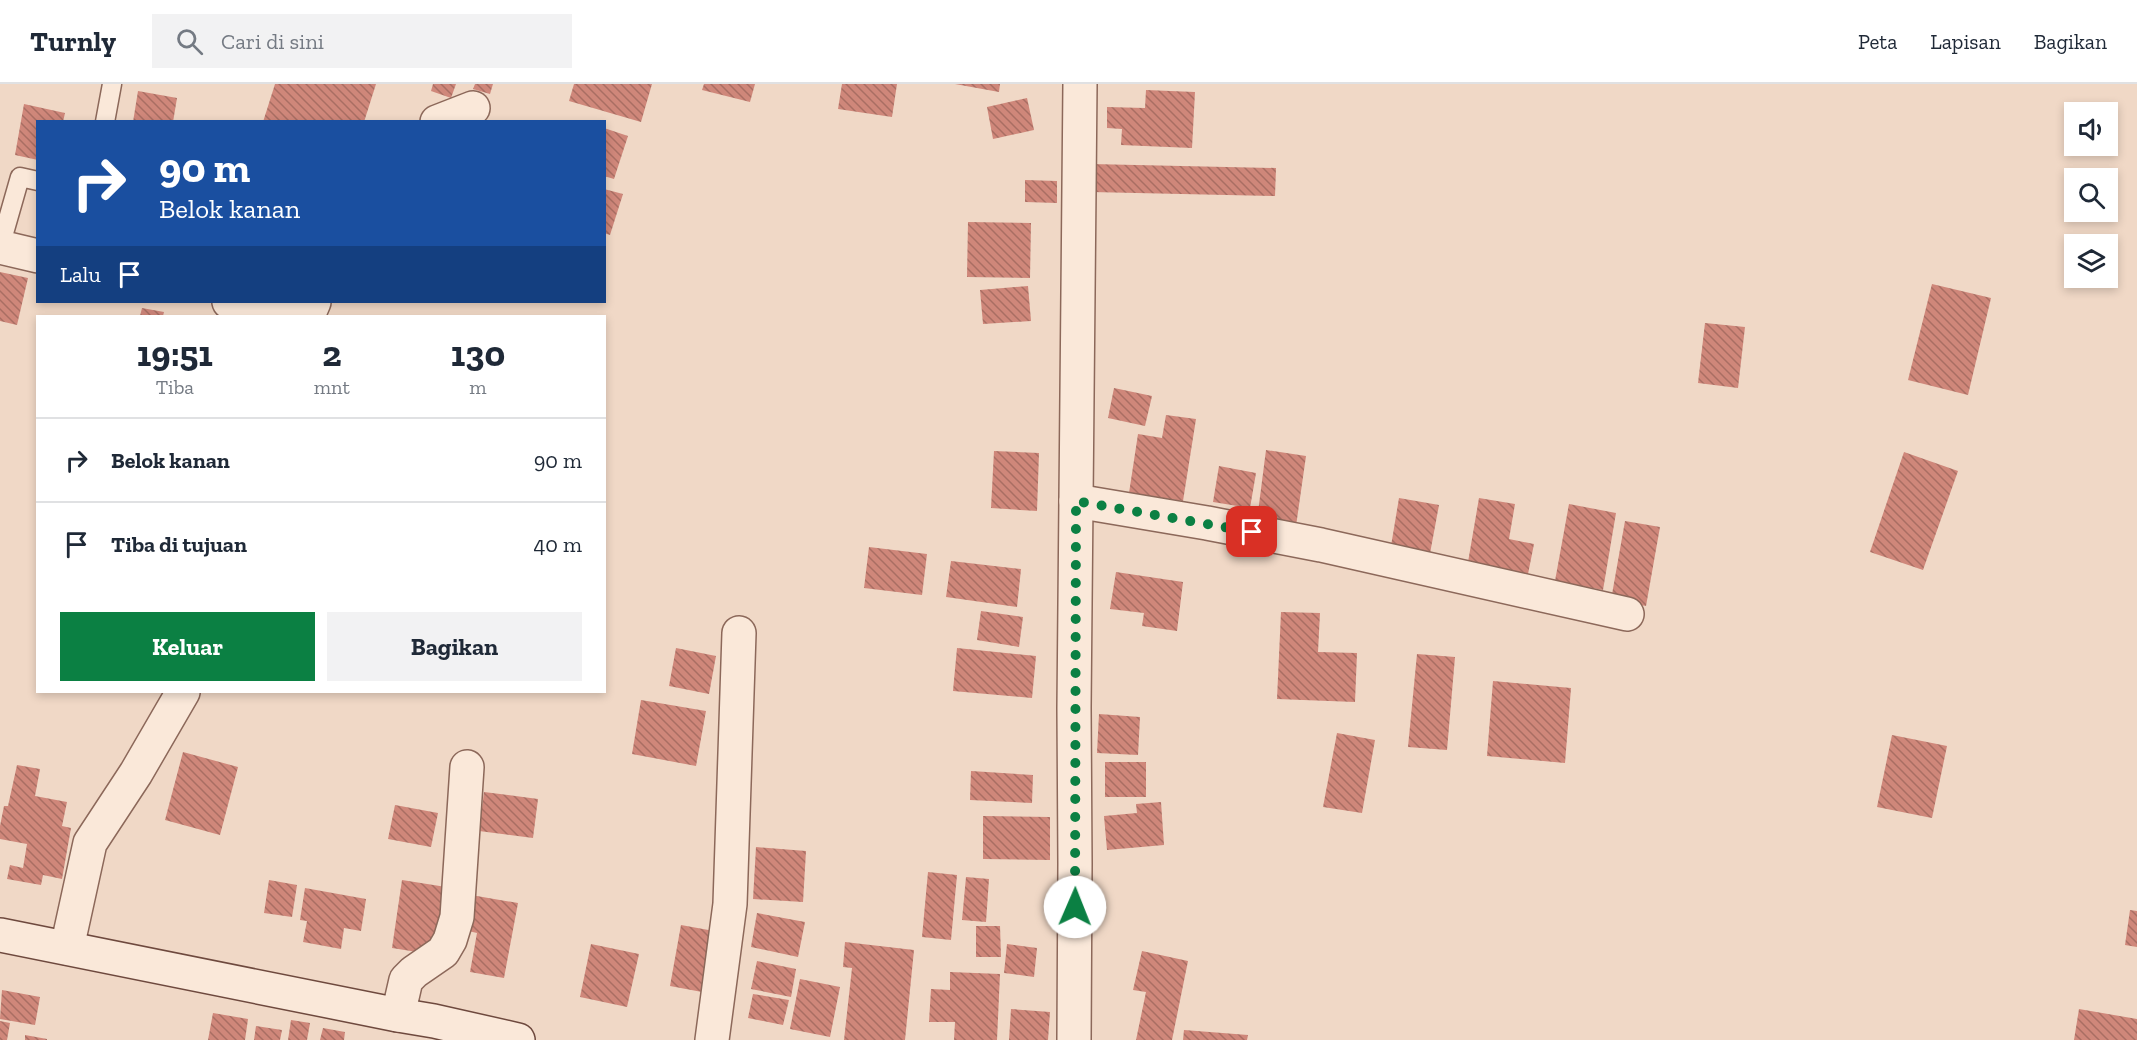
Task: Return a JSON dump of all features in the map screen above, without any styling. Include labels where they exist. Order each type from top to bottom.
[{"type":"street","points":[[1074,1040],[1080,84]]},
{"type":"street","points":[[442,120],[473,108]]},
{"type":"street","points":[[0,247],[36,256]]},
{"type":"street","points":[[234,303],[288,315]]},
{"type":"street","points":[[1076,501],[1320,545],[1628,614]]},
{"type":"street","points":[[712,1040],[730,904],[739,633]]},
{"type":"street","points":[[67,948],[90,843],[136,773],[182,693]]},
{"type":"street","points":[[398,1015],[406,980],[443,952],[450,940],[457,917],[467,767]]},
{"type":"street","points":[[0,935],[398,1015],[431,1030],[518,1040]]},
{"type":"lane","points":[[105,120],[112,84]]},
{"type":"lane","points":[[0,247],[21,177],[36,181]]},
{"type":"building","points":[[275,84],[376,84],[365,120],[264,120]]},
{"type":"building","points":[[433,84],[456,84],[451,98],[431,91]]},
{"type":"building","points":[[475,84],[493,84],[490,94],[473,89]]},
{"type":"building","points":[[574,84],[652,84],[641,122],[569,101]]},
{"type":"building","points":[[704,84],[755,84],[750,102],[702,90]]},
{"type":"building","points":[[842,84],[897,84],[892,117],[838,109]]},
{"type":"building","points":[[955,84],[1000,84],[999,92]]},
{"type":"building","points":[[1146,90],[1195,92],[1192,148],[1121,145],[1122,129],[1107,128],[1107,107],[1145,108]]},
{"type":"building","points":[[138,91],[177,98],[173,120],[133,120]]},
{"type":"building","points":[[1027,98],[1034,130],[993,139],[987,107]]},
{"type":"building","points":[[24,104],[65,113],[63,120],[36,120],[36,160],[15,155]]},
{"type":"building","points":[[606,129],[628,136],[614,179],[606,177]]},
{"type":"building","points":[[1091,164],[1276,168],[1275,196],[1091,192]]},
{"type":"building","points":[[1025,180],[1057,181],[1057,203],[1025,202]]},
{"type":"building","points":[[606,190],[623,194],[610,235],[606,234]]},
{"type":"building","points":[[968,222],[1031,223],[1030,278],[967,277]]},
{"type":"building","points":[[0,272],[28,278],[17,325],[0,321]]},
{"type":"building","points":[[1932,284],[1991,298],[1968,395],[1908,380]]},
{"type":"building","points":[[1028,286],[1031,321],[983,324],[980,290]]},
{"type":"building","points":[[142,308],[164,312],[163,315],[140,315]]},
{"type":"building","points":[[1705,323],[1745,327],[1738,388],[1698,383]]},
{"type":"building","points":[[1114,388],[1152,396],[1145,426],[1108,418]]},
{"type":"building","points":[[1166,415],[1196,419],[1183,501],[1129,493],[1138,434],[1162,438]]},
{"type":"building","points":[[1266,450],[1306,456],[1296,526],[1257,520]]},
{"type":"building","points":[[994,451],[1039,453],[1037,511],[991,508]]},
{"type":"building","points":[[1904,452],[1958,471],[1923,570],[1870,552]]},
{"type":"building","points":[[1219,466],[1256,473],[1250,508],[1213,502]]},
{"type":"building","points":[[1399,498],[1439,505],[1429,559],[1390,552]]},
{"type":"building","points":[[1479,498],[1515,504],[1509,539],[1534,544],[1527,579],[1467,568]]},
{"type":"building","points":[[1569,504],[1616,513],[1603,590],[1555,581]]},
{"type":"building","points":[[1625,521],[1660,527],[1646,606],[1611,600]]},
{"type":"building","points":[[869,547],[927,554],[922,595],[864,588]]},
{"type":"building","points":[[951,561],[1021,569],[1017,607],[946,597]]},
{"type":"building","points":[[1116,572],[1183,582],[1177,631],[1142,626],[1144,613],[1110,609]]},
{"type":"building","points":[[981,611],[1023,617],[1019,647],[977,640]]},
{"type":"building","points":[[1281,612],[1320,613],[1318,652],[1357,653],[1355,702],[1277,699]]},
{"type":"building","points":[[676,648],[716,656],[709,694],[669,686]]},
{"type":"building","points":[[957,648],[1036,656],[1032,698],[953,691]]},
{"type":"building","points":[[1417,654],[1455,657],[1447,750],[1408,747]]},
{"type":"building","points":[[1493,681],[1571,688],[1565,763],[1487,756]]},
{"type":"building","points":[[641,700],[706,711],[696,766],[632,754]]},
{"type":"building","points":[[1099,714],[1140,717],[1138,755],[1097,753]]},
{"type":"building","points":[[1337,733],[1375,740],[1362,813],[1323,807]]},
{"type":"building","points":[[1892,735],[1947,746],[1932,818],[1877,807]]},
{"type":"building","points":[[183,752],[238,767],[220,835],[165,820]]},
{"type":"building","points":[[1105,762],[1146,762],[1146,797],[1105,797]]},
{"type":"building","points":[[17,765],[40,769],[35,796],[67,802],[62,826],[71,828],[62,879],[43,875],[41,885],[7,879],[10,865],[23,868],[27,844],[0,839],[4,806],[8,806]]},
{"type":"building","points":[[971,771],[1033,775],[1032,803],[970,800]]},
{"type":"building","points":[[484,792],[538,799],[533,838],[479,831]]},
{"type":"building","points":[[1161,802],[1164,845],[1107,850],[1104,816],[1137,813],[1136,804]]},
{"type":"building","points":[[395,805],[438,813],[431,847],[388,839]]},
{"type":"building","points":[[983,816],[1050,817],[1050,860],[983,859]]},
{"type":"building","points":[[756,847],[806,851],[803,902],[753,899]]},
{"type":"building","points":[[928,872],[957,875],[951,940],[922,937]]},
{"type":"building","points":[[966,877],[989,879],[986,922],[962,920]]},
{"type":"building","points":[[269,880],[297,885],[292,917],[264,913]]},
{"type":"building","points":[[402,880],[446,887],[436,955],[392,948]]},
{"type":"building","points":[[305,888],[366,899],[361,931],[344,928],[341,949],[303,942],[307,921],[300,920]]},
{"type":"building","points":[[471,895],[518,903],[504,978],[470,972],[477,933],[464,930]]},
{"type":"building","points":[[2130,910],[2137,911],[2137,947],[2125,945]]},
{"type":"building","points":[[757,913],[805,922],[798,957],[751,947]]},
{"type":"building","points":[[681,925],[714,931],[702,992],[670,986]]},
{"type":"building","points":[[976,926],[1000,926],[1001,957],[976,957]]},
{"type":"building","points":[[845,942],[914,950],[905,1040],[844,1040],[852,968],[843,967]]},
{"type":"building","points":[[591,944],[639,954],[627,1007],[580,997]]},
{"type":"building","points":[[1007,944],[1037,948],[1034,977],[1004,973]]},
{"type":"building","points":[[1142,951],[1188,961],[1172,1040],[1136,1040],[1146,992],[1133,990]]},
{"type":"building","points":[[757,961],[796,969],[791,997],[751,989]]},
{"type":"building","points":[[950,972],[1000,974],[997,1040],[954,1040],[955,1022],[929,1022],[931,989],[950,990]]},
{"type":"building","points":[[800,979],[840,987],[830,1037],[790,1029]]},
{"type":"building","points":[[2,990],[40,997],[35,1025],[0,1019]]},
{"type":"building","points":[[753,994],[789,1000],[783,1025],[748,1018]]},
{"type":"building","points":[[1011,1009],[1050,1012],[1048,1040],[1009,1040]]},
{"type":"building","points":[[2079,1009],[2137,1019],[2137,1040],[2074,1040]]},
{"type":"building","points":[[213,1013],[248,1019],[245,1040],[208,1040]]},
{"type":"building","points":[[291,1020],[310,1023],[307,1040],[288,1040]]},
{"type":"building","points":[[0,1021],[10,1023],[7,1040],[0,1040]]},
{"type":"building","points":[[256,1026],[282,1030],[280,1040],[254,1040]]},
{"type":"building","points":[[323,1028],[345,1032],[344,1040],[320,1040]]},
{"type":"building","points":[[1184,1030],[1248,1035],[1247,1040],[1183,1040]]},
{"type":"building","points":[[25,1035],[47,1039],[47,1040],[25,1040]]},
{"type":"route","points":[[1075,907],[1076,501],[1252,532]]}]
